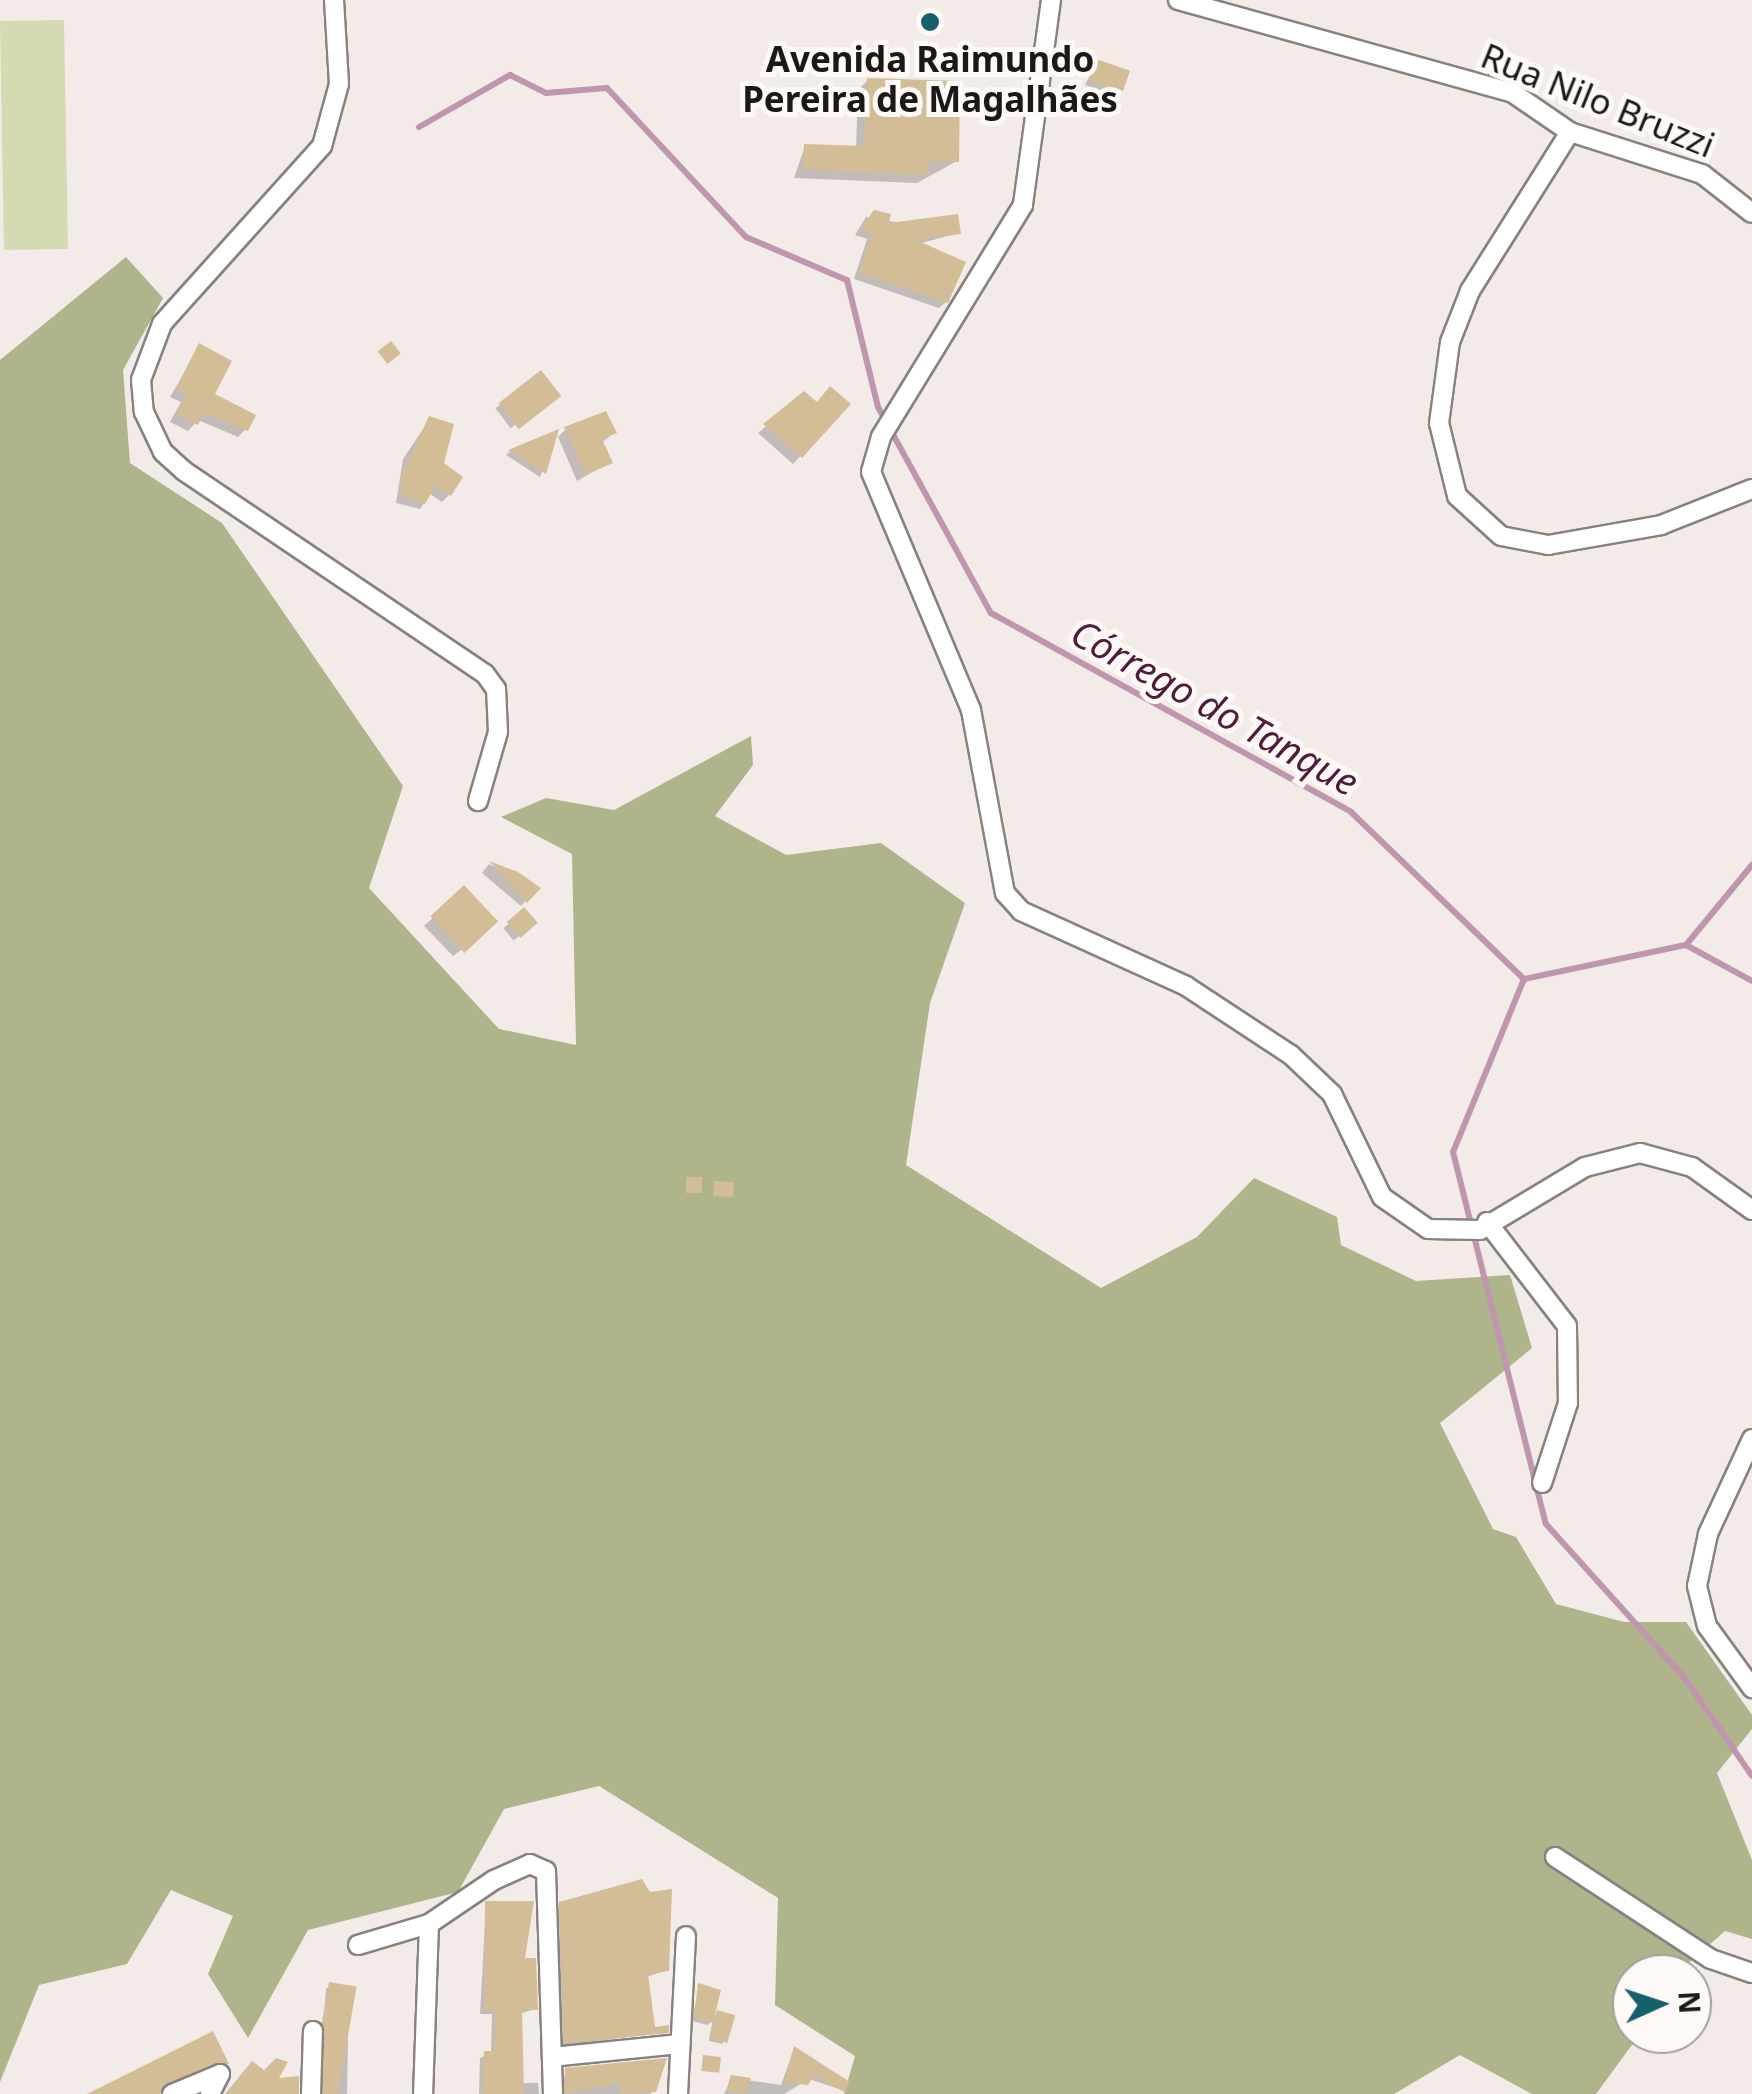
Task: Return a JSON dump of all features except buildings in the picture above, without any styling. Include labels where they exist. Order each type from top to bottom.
[{"type":"street","points":[[334,0],[339,84],[322,146],[162,324],[142,380],[144,412],[162,452],[184,471],[485,674],[496,689],[498,732],[478,801]]},
{"type":"street","points":[[1051,0],[1024,205],[881,437],[875,484],[970,710],[1004,893],[1021,911],[1186,986],[1291,1054],[1332,1094],[1382,1198],[1428,1229],[1483,1226],[1584,1167],[1640,1154],[1692,1167],[1752,1210]]},
{"type":"street","name":"Rua Nilo Bruzzi","points":[[1178,0],[1513,93],[1570,132],[1702,174],[1752,213]]},
{"type":"street","points":[[1570,132],[1470,290],[1450,342],[1439,423],[1457,496],[1501,536],[1548,545],[1646,529],[1752,489]]},
{"type":"street","points":[[1483,1226],[1567,1326],[1566,1419],[1542,1483]]},
{"type":"street","points":[[1752,1439],[1708,1534],[1697,1586],[1707,1626],[1752,1688]]},
{"type":"street","points":[[1555,1857],[1711,1959],[1752,1973]]},
{"type":"street","points":[[358,1945],[429,1924],[530,1864],[546,1871],[552,2094]]},
{"type":"street","points":[[423,2094],[429,1924]]},
{"type":"street","points":[[678,2094],[686,1936]]},
{"type":"street","points":[[310,2094],[313,2032]]},
{"type":"street","points":[[552,2057],[680,2044]]},
{"type":"street","points":[[172,2094],[220,2074],[210,2094]]},
{"type":"green space","points":[[64,20],[68,249],[4,250],[0,21]]},
{"type":"green space","points":[[126,257],[163,298],[123,370],[130,463],[222,523],[403,786],[369,888],[499,1029],[576,1045],[572,854],[501,817],[546,798],[614,810],[751,736],[753,765],[715,816],[786,855],[881,843],[965,903],[930,1003],[906,1165],[1101,1288],[1197,1237],[1254,1178],[1337,1217],[1341,1245],[1416,1281],[1510,1275],[1532,1348],[1440,1423],[1493,1529],[1516,1537],[1556,1604],[1624,1622],[1686,1622],[1752,1715],[1752,1729],[1717,1773],[1752,1860],[1752,1939],[1725,1931],[1699,1954],[1612,1954],[1612,2054],[1625,2054],[1596,2094],[1532,2094],[1460,2055],[1394,2094],[844,2094],[855,2056],[775,2005],[778,1898],[599,1786],[504,1809],[458,1892],[308,1930],[248,2038],[208,1974],[233,1916],[171,1890],[127,1964],[39,1985],[0,2082],[0,360]]},
{"type":"waterway","name":"Córrego do Tanque","points":[[419,127],[510,75],[546,93],[607,88],[746,237],[847,280],[878,407],[991,613],[1351,812],[1524,979],[1453,1152],[1546,1524],[1684,1677],[1752,1776]]},
{"type":"waterway","points":[[1686,945],[1752,865]]},
{"type":"waterway","points":[[1524,979],[1686,945],[1752,981]]},
{"type":"place","name":"Avenida Raimundo Pereira de Magalhães","points":[[930,22]]}]
